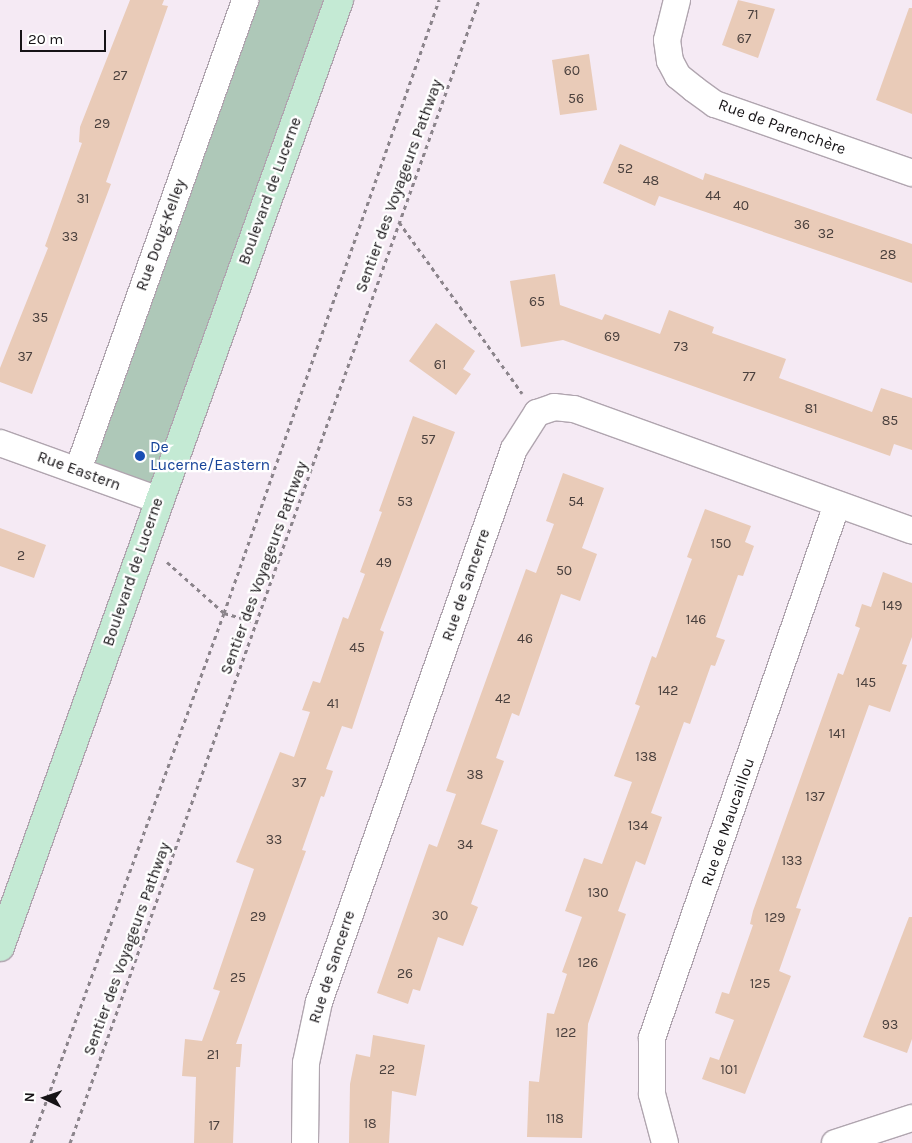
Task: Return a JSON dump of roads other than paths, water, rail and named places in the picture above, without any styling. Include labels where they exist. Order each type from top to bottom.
[{"type":"main road","name":"Boulevard de Lucerne","points":[[0,947],[143,540],[339,0]]},
{"type":"street","name":"Rue Doug-Kelley","points":[[78,470],[245,0]]},
{"type":"street","name":"Rue de Parenchère","points":[[677,0],[667,40],[670,61],[678,76],[694,90],[715,104],[912,173]]},
{"type":"street","name":"Rue de Sancerre","points":[[305,1143],[306,1063],[318,1002],[514,449],[537,413],[554,407],[574,409],[837,504]]},
{"type":"street","name":"Rue Eastern","points":[[0,443],[158,500]]},
{"type":"street","points":[[837,504],[912,531]]},
{"type":"street","name":"Rue de Maucaillou","points":[[665,1143],[652,1094],[652,1038],[837,504]]},
{"type":"street","points":[[836,1143],[912,1118]]},
{"type":"place","name":"De Lucerne/Eastern","points":[[140,456]]}]
